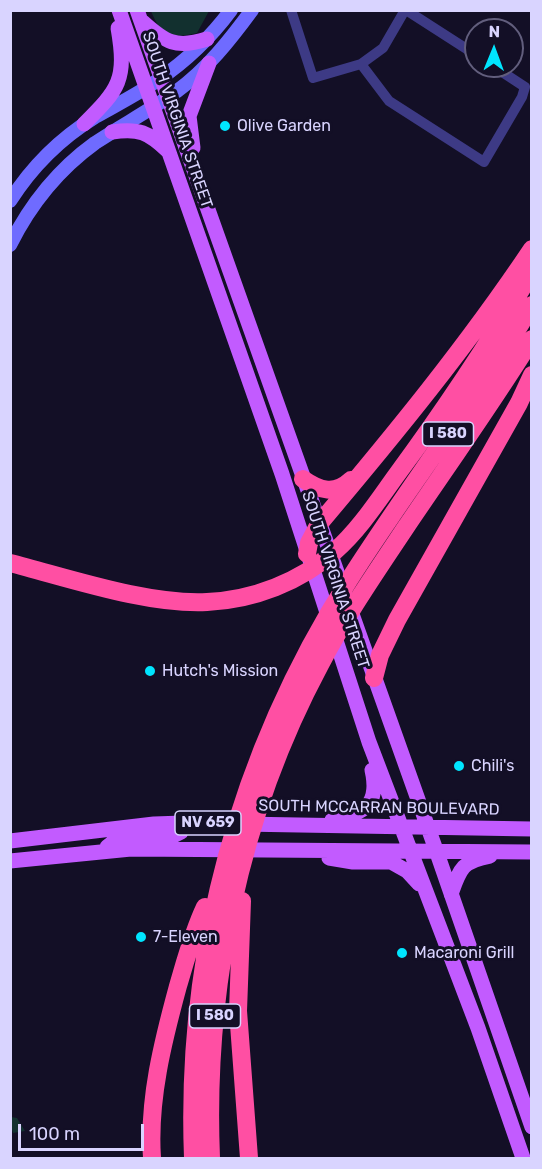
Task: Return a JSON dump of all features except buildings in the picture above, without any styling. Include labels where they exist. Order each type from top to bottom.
[{"type":"highway","points":[[307,554],[309,543],[319,524],[480,325],[531,249]]},
{"type":"highway","points":[[10,563],[132,594],[186,602],[228,600],[272,589],[299,576],[335,551],[372,509],[444,410],[497,330],[531,272]]},
{"type":"highway","name":"I 580","points":[[211,1158],[210,1091],[213,1038],[230,876],[244,796],[278,711],[314,639],[362,561],[461,416],[531,305]]},
{"type":"highway","name":"I 580","points":[[193,1158],[192,1090],[197,1010],[211,919],[288,732],[319,666],[369,582],[531,339]]},
{"type":"highway","points":[[374,678],[380,655],[397,620],[519,403],[531,375]]},
{"type":"highway","points":[[303,479],[318,488],[333,490],[347,484],[368,465]]},
{"type":"highway","points":[[152,1158],[155,1095],[165,1033],[201,915],[230,876],[243,906],[238,1011],[249,1158]]},
{"type":"main road","name":"SOUTH VIRGINIA STREET","points":[[117,10],[147,88],[282,474],[360,714],[424,890],[478,1028],[521,1158]]},
{"type":"main road","points":[[10,201],[45,157],[110,98],[119,80],[122,51],[117,10]]},
{"type":"main road","points":[[84,124],[161,79],[207,39],[231,10]]},
{"type":"main road","points":[[10,245],[29,210],[76,158],[167,97],[209,63],[252,10]]},
{"type":"main road","name":"SOUTH VIRGINIA STREET","points":[[139,15],[436,850],[531,1127]]},
{"type":"main road","points":[[139,15],[160,37],[177,44],[196,43],[207,39]]},
{"type":"main road","points":[[198,183],[189,116],[209,63]]},
{"type":"main road","points":[[112,132],[128,130],[144,132],[169,152]]},
{"type":"main road","points":[[240,357],[258,351]]},
{"type":"main road","points":[[295,825],[349,816],[360,812],[372,800],[376,789],[360,714]]},
{"type":"main road","points":[[100,852],[116,840],[175,835],[181,832],[183,823]]},
{"type":"main road","name":"SOUTH MCCARRAN BOULEVARD","points":[[12,840],[154,824],[183,823],[531,830]]},
{"type":"main road","name":"NV 659","points":[[10,861],[154,849],[531,852]]},
{"type":"main road","points":[[306,851],[353,862],[391,862],[407,871],[424,890]]},
{"type":"main road","points":[[451,894],[461,869],[466,864],[512,851]]},
{"type":"street","points":[[291,10],[313,78],[361,64],[383,48],[406,10],[464,47]]},
{"type":"street","points":[[361,64],[389,100],[484,162],[522,97],[525,87],[511,78]]},
{"type":"green space","points":[[151,11],[209,11],[197,33],[174,35],[163,30]]},
{"type":"green space","points":[[11,1117],[17,1118],[25,1131],[13,1133]]},
{"type":"place","name":"Olive Garden","points":[[225,126]]},
{"type":"place","name":"Hutch's Mission","points":[[150,671]]},
{"type":"place","name":"Chili's","points":[[459,766]]},
{"type":"place","name":"7-Eleven","points":[[141,937]]},
{"type":"place","name":"Macaroni Grill","points":[[402,953]]}]
